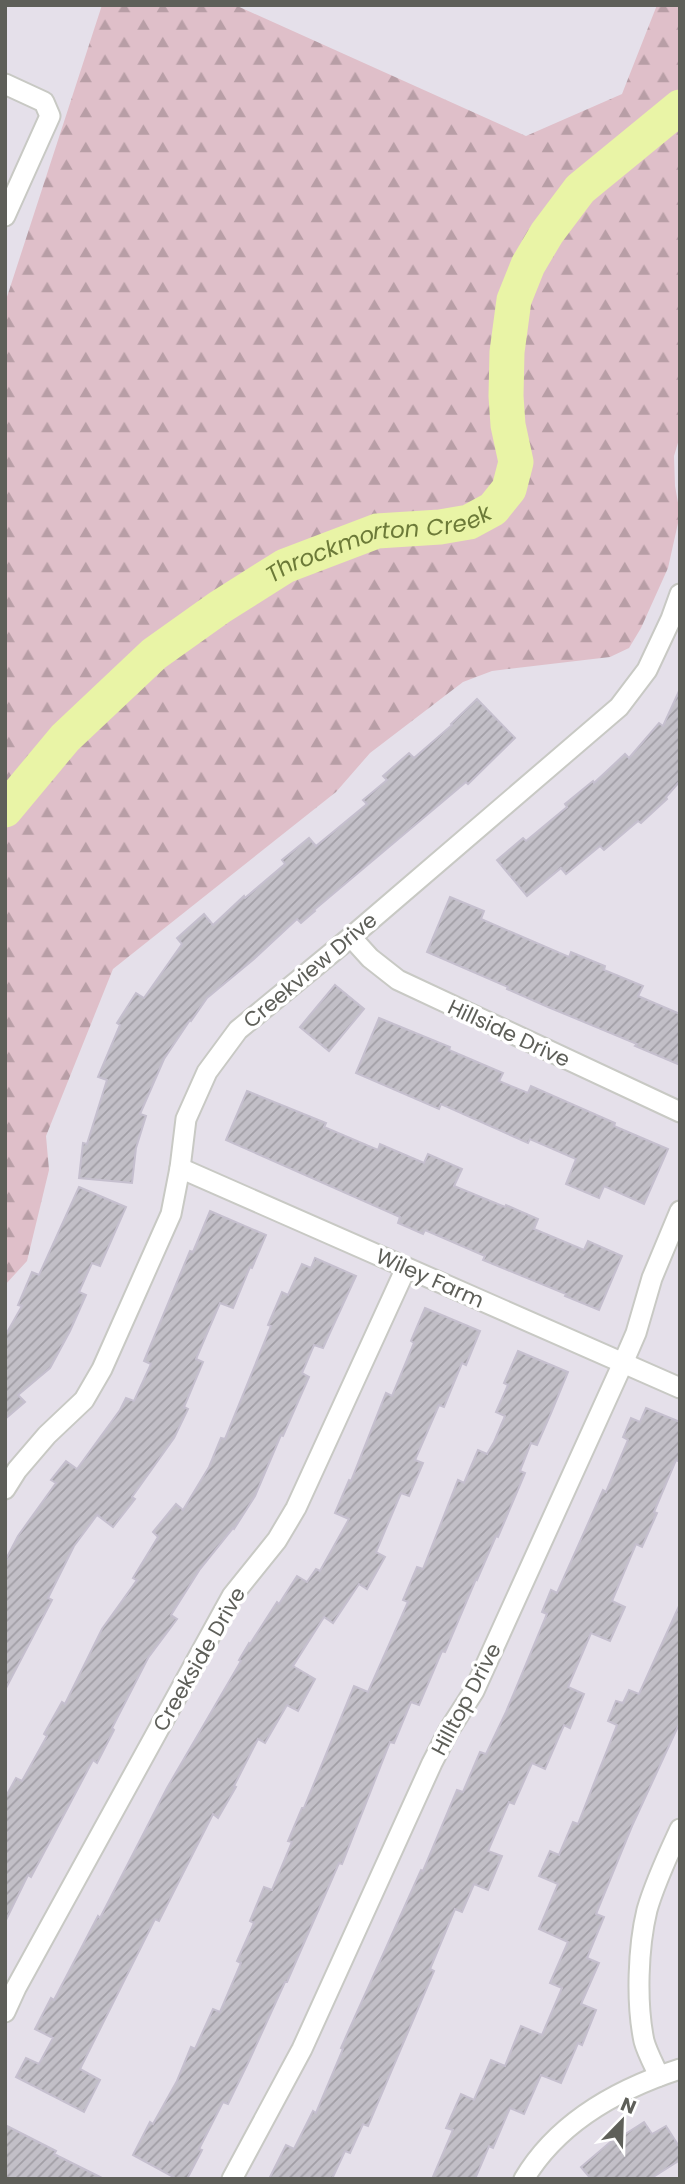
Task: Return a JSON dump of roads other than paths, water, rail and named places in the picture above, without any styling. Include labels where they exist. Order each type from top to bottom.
[{"type":"street","points":[[5,84],[44,102],[50,116],[5,216]]},
{"type":"street","name":"Creekview Drive","points":[[5,1489],[17,1470],[47,1435],[84,1400],[102,1369],[171,1214],[186,1119],[207,1072],[238,1030],[351,937],[619,707],[647,670],[680,594]]},
{"type":"street","name":"Hillside Drive","points":[[351,937],[370,958],[398,980],[680,1112]]},
{"type":"street","name":"Wiley Farm","points":[[180,1168],[680,1388]]},
{"type":"street","name":"Hilltop Drive","points":[[232,2179],[302,2049],[432,1763],[474,1691],[636,1333],[652,1278],[680,1211]]},
{"type":"street","name":"Creekside Drive","points":[[5,2012],[232,1596],[277,1540],[296,1508],[406,1268]]},
{"type":"street","points":[[659,2076],[645,2042],[640,2006],[640,1954],[647,1911],[661,1870],[680,1829]]},
{"type":"street","points":[[524,2179],[536,2158],[575,2121],[617,2093],[680,2069]]},
{"type":"waterway","name":"Throckmorton Creek","points":[[5,810],[65,738],[154,654],[220,607],[285,566],[377,531],[440,527],[469,522],[493,509],[509,489],[516,462],[508,425],[507,352],[514,300],[528,265],[547,233],[580,189],[680,107]]}]
